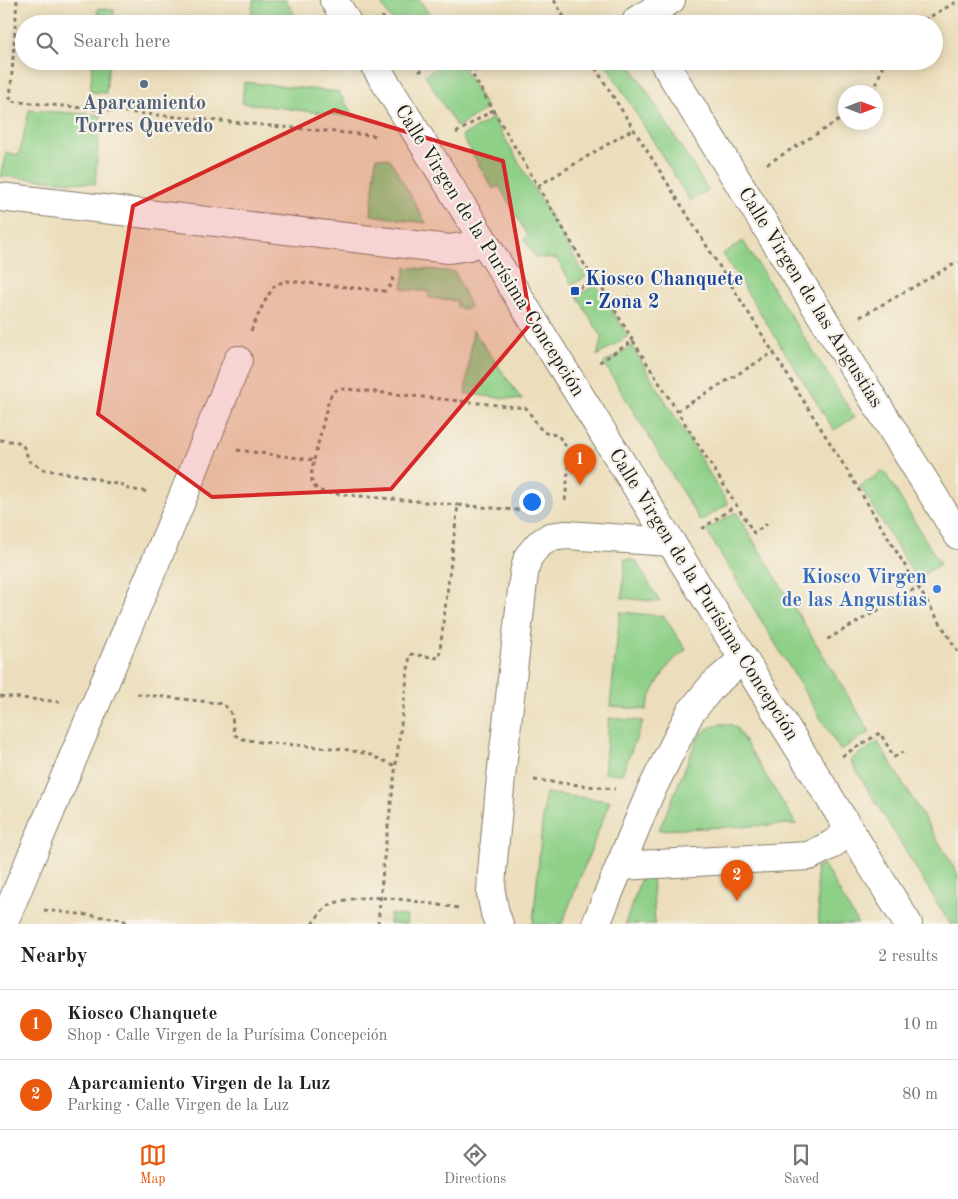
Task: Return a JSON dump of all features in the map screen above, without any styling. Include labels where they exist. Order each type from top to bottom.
[{"type":"street","points":[[334,0],[343,15]]},
{"type":"street","points":[[634,15],[671,0]]},
{"type":"street","name":"Calle Virgen de la Purísima Concepción","points":[[378,70],[908,924]]},
{"type":"street","name":"Calle Virgen de las Angustias","points":[[669,70],[958,535]]},
{"type":"street","points":[[0,197],[449,249],[469,246],[482,238]]},
{"type":"street","points":[[8,912],[180,504],[238,360]]},
{"type":"street","points":[[497,918],[491,893],[492,872],[524,573],[528,556],[538,545],[550,537],[566,535],[671,542]]},
{"type":"street","points":[[596,924],[650,793],[690,713],[713,685],[743,659]]},
{"type":"street","points":[[620,866],[809,856],[831,845],[850,830]]},
{"type":"path","points":[[16,15],[17,0]]},
{"type":"path","points":[[554,0],[563,15]]},
{"type":"path","points":[[933,15],[958,1]]},
{"type":"path","points":[[15,29],[10,102],[421,140]]},
{"type":"path","points":[[474,70],[471,72],[593,279],[596,278],[633,341],[754,533],[767,524]]},
{"type":"path","points":[[597,70],[774,352],[958,652]]},
{"type":"path","points":[[876,85],[881,70]]},
{"type":"path","points":[[454,134],[493,110]]},
{"type":"path","points":[[738,183],[838,121]]},
{"type":"path","points":[[538,186],[633,129]]},
{"type":"path","points":[[238,360],[261,308],[276,284],[288,282],[385,290],[392,284],[398,243]]},
{"type":"path","points":[[832,333],[958,262]]},
{"type":"path","points":[[574,290],[593,279]]},
{"type":"path","points":[[612,306],[630,296]]},
{"type":"path","points":[[598,363],[633,341]]},
{"type":"path","points":[[678,411],[774,352]]},
{"type":"path","points":[[535,512],[319,491],[312,482],[311,476],[332,393],[338,389],[347,389],[526,408],[542,431],[558,435],[570,452],[565,506]]},
{"type":"path","points":[[207,437],[236,450],[314,460]]},
{"type":"path","points":[[0,440],[18,442],[25,449],[29,461],[43,468],[97,478],[103,482],[124,485],[128,489],[155,493],[180,504]]},
{"type":"path","points":[[378,924],[410,654],[439,658],[458,505]]},
{"type":"path","points":[[701,529],[736,505]]},
{"type":"path","points":[[826,640],[918,587]]},
{"type":"path","points":[[103,686],[122,692],[218,703],[227,707],[235,735],[243,739],[343,749],[368,754],[396,766]]},
{"type":"path","points":[[0,696],[66,703],[92,712]]},
{"type":"path","points":[[840,757],[880,733],[894,757],[902,752]]},
{"type":"path","points":[[501,777],[650,793]]},
{"type":"path","points":[[312,924],[328,906],[353,898],[380,897],[497,918]]},
{"type":"path","points":[[8,912],[30,908],[122,918],[128,924]]},
{"type":"highlighted area","points":[[334,110],[503,161],[531,323],[391,489],[212,497],[98,414],[133,206]]},
{"type":"green space","points":[[253,0],[286,0],[295,15],[252,15]]},
{"type":"green space","points":[[379,0],[420,0],[429,15],[388,15]]},
{"type":"green space","points":[[98,8],[114,10],[114,15],[98,15]]},
{"type":"green space","points":[[92,70],[108,70],[106,93],[90,92]]},
{"type":"green space","points":[[308,70],[328,70],[329,72]]},
{"type":"green space","points":[[433,70],[464,70],[487,108],[457,127],[425,75]]},
{"type":"green space","points":[[610,70],[634,70],[708,190],[690,201]]},
{"type":"green space","points":[[244,82],[339,92],[354,117],[242,103]]},
{"type":"green space","points":[[29,110],[101,115],[95,184],[0,176],[6,153],[19,155]]},
{"type":"green space","points":[[493,118],[586,277],[572,285],[557,259],[535,257],[524,239],[528,236],[499,186],[493,189],[462,136]]},
{"type":"green space","points":[[376,157],[390,159],[426,223],[371,215]]},
{"type":"green space","points":[[743,241],[855,417],[834,430],[723,254]]},
{"type":"green space","points":[[406,267],[455,272],[470,307],[464,309],[457,307],[457,301],[429,298],[429,292],[402,289]]},
{"type":"green space","points":[[596,285],[628,336],[597,356],[602,337],[577,296]]},
{"type":"green space","points":[[473,330],[522,400],[465,394]]},
{"type":"green space","points":[[632,346],[728,504],[700,521],[604,363]]},
{"type":"green space","points":[[884,471],[940,564],[917,579],[860,486]]},
{"type":"green space","points":[[736,512],[870,732],[840,750],[706,530]]},
{"type":"green space","points":[[625,559],[636,561],[660,602],[622,598]]},
{"type":"green space","points":[[620,612],[664,616],[686,650],[669,666],[661,677],[646,710],[610,706]]},
{"type":"green space","points":[[609,718],[643,721],[622,774],[604,773]]},
{"type":"green space","points":[[720,724],[729,724],[736,727],[796,824],[659,830],[698,737],[707,729]]},
{"type":"green space","points":[[878,742],[958,874],[958,924],[950,924],[850,760]]},
{"type":"green space","points":[[545,793],[610,801],[562,924],[533,924]]},
{"type":"green space","points":[[824,865],[858,924],[819,924],[816,868]]},
{"type":"green space","points":[[642,875],[652,875],[655,924],[625,924]]},
{"type":"green space","points":[[390,914],[407,916],[406,924],[389,924]]},
{"type":"place","name":"Aparcamiento Torres Quevedo","points":[[144,84]]},
{"type":"place","name":"Kiosco Chanquete - Zona 2","points":[[575,291]]},
{"type":"place","name":"Kiosco Chanquete","points":[[580,485]]},
{"type":"place","name":"Kiosco Virgen de las Angustias","points":[[937,589]]},
{"type":"place","name":"Aparcamiento Virgen de la Luz","points":[[737,901]]}]
